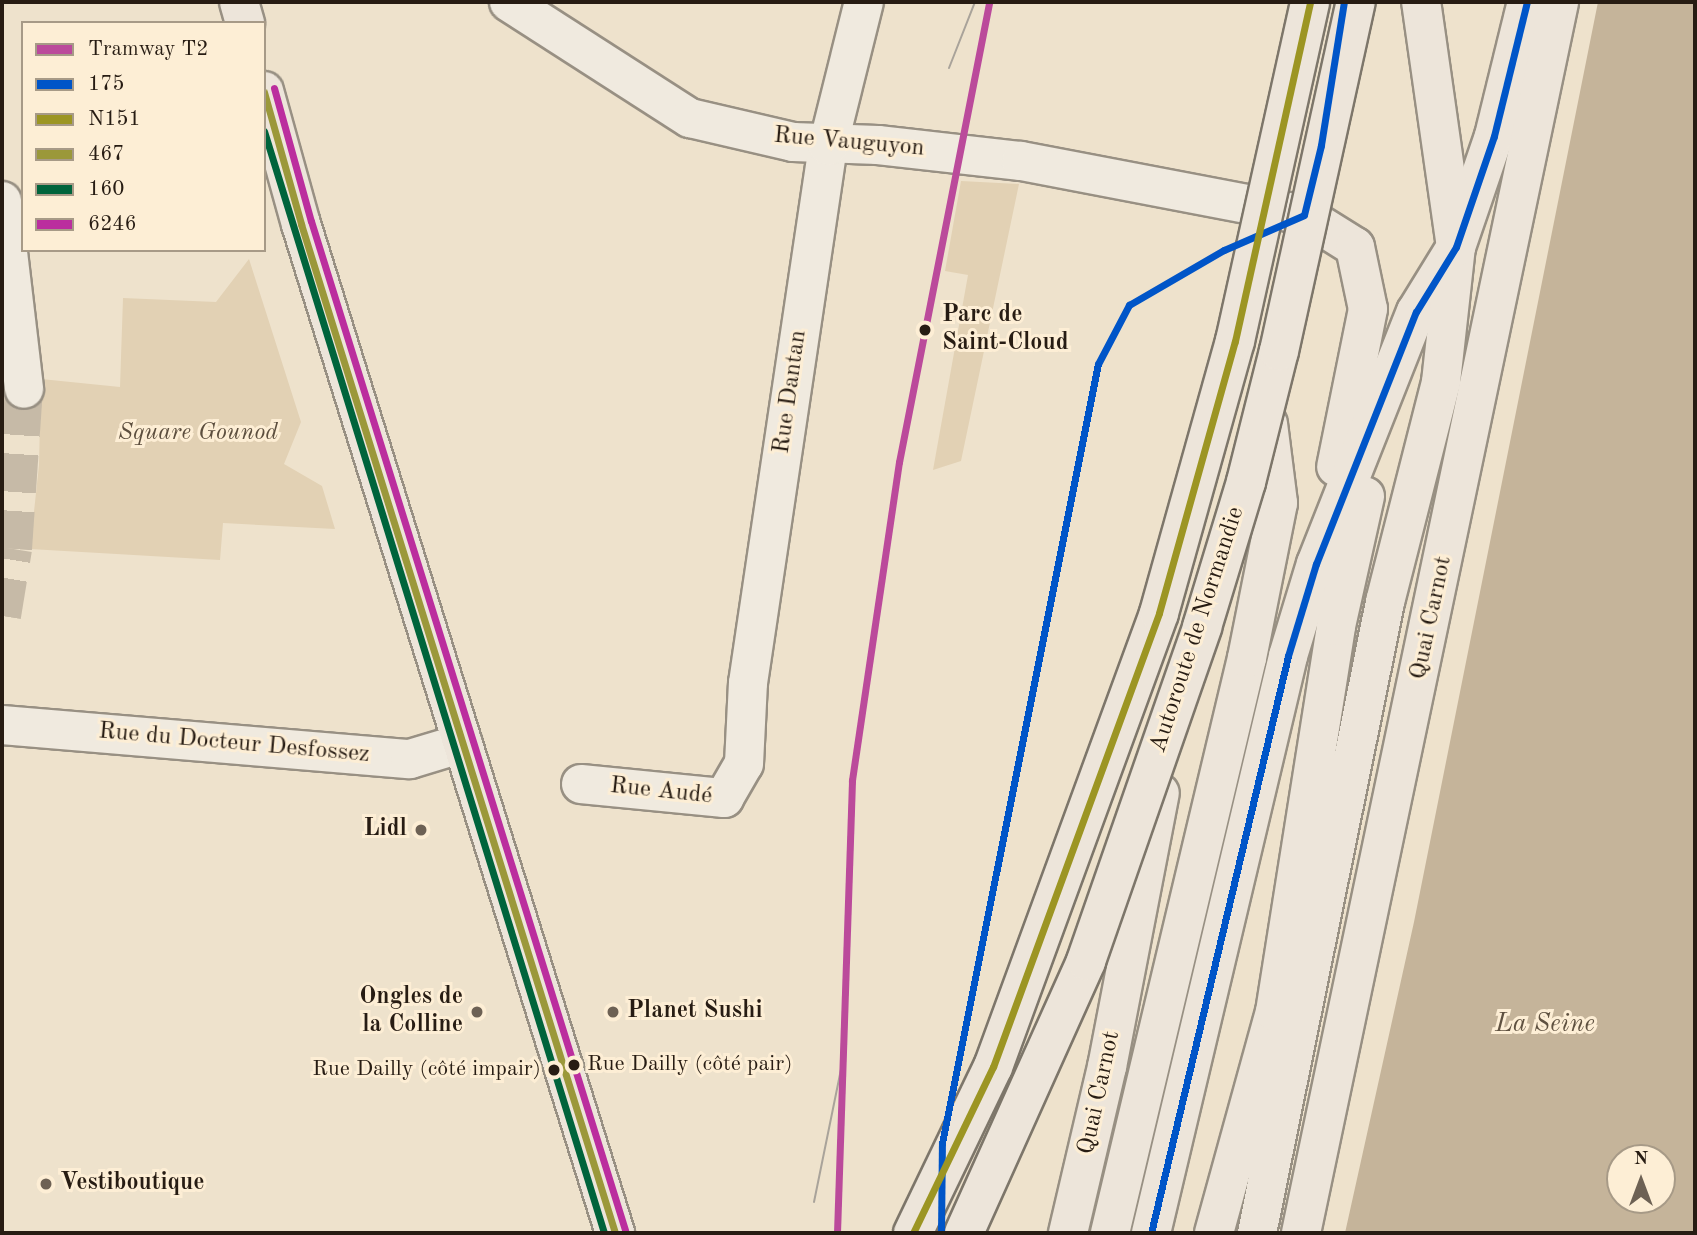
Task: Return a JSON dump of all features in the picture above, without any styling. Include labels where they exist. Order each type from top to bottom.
[{"type":"main road","points":[[239,2],[244,21]]},
{"type":"main road","name":"Autoroute de Normandie","points":[[913,1233],[993,1067],[1159,613],[1202,470],[1235,341],[1310,2]]},
{"type":"main road","name":"Quai Carnot","points":[[1068,1233],[1107,1067],[1150,828],[1268,424],[1304,215],[1321,145],[1345,2]]},
{"type":"main road","name":"Autoroute de Normandie","points":[[964,1233],[1086,961],[1202,627],[1273,377],[1356,2]]},
{"type":"main road","name":"Quai Carnot","points":[[1151,1233],[1289,656],[1316,564],[1416,312],[1456,247],[1421,2]]},
{"type":"main road","name":"Quai Carnot","points":[[1257,1233],[1385,602],[1441,382],[1456,247],[1494,136],[1527,2]]},
{"type":"main road","name":"Quai Carnot","points":[[1301,1233],[1559,2]]},
{"type":"main road","points":[[266,98],[301,223],[615,1233]]},
{"type":"main road","points":[[1304,215],[1355,247],[1368,309],[1316,564]]},
{"type":"main road","name":"Quai Carnot","points":[[1214,1233],[1275,1012],[1353,541],[1416,312]]},
{"type":"main road","name":"Quai Carnot","points":[[1110,1233],[1247,659],[1278,503],[1268,424]]},
{"type":"street","name":"Rue Vauguyon","points":[[509,2],[690,118],[828,146],[878,145],[1021,162],[1304,215]]},
{"type":"street","name":"Rue Dantan","points":[[733,783],[744,764],[748,683],[828,146],[864,2]]},
{"type":"street","points":[[2,201],[24,389]]},
{"type":"street","name":"Rue du Docteur Desfossez","points":[[2,725],[410,759],[463,743]]},
{"type":"street","name":"Rue Audé","points":[[581,784],[724,798],[733,783]]},
{"type":"green space","points":[[961,181],[1019,184],[961,461],[933,470],[968,275],[945,271]]},
{"type":"green space","name":"Square Gounod","points":[[249,259],[301,422],[284,464],[322,486],[335,529],[223,523],[220,560],[30,549],[39,465],[41,379],[120,387],[123,298],[216,302]]},
{"type":"water","name":"La Seine","points":[[1598,2],[1695,2],[1695,1233],[1345,1233],[1414,922]]},
{"type":"tunnel","points":[[2,616],[13,549],[24,389]]},
{"type":"tram line","points":[[949,68],[975,2]]},
{"type":"tram line","name":"T2","points":[[837,1233],[852,780],[899,462],[989,2]]},
{"type":"tram line","points":[[814,1202],[841,1069]]},
{"type":"transit line","name":"N151","points":[[913,1233],[993,1067],[1159,613],[1235,341],[1310,2]]},
{"type":"transit line","name":"175","points":[[941,1233],[942,1143],[1098,364],[1129,305],[1224,250],[1304,215],[1321,145],[1344,2]]},
{"type":"transit line","name":"175","points":[[1151,1233],[1288,656],[1316,564],[1416,312],[1456,247],[1494,136],[1527,2]]},
{"type":"transit line","name":"6246","points":[[274,88],[311,221],[625,1230]]},
{"type":"transit line","name":"467","points":[[266,99],[301,224],[615,1233]]},
{"type":"transit line","name":"160","points":[[266,137],[604,1233]]},
{"type":"place","name":"Parc de Saint-Cloud","points":[[925,330]]},
{"type":"place","name":"Lidl","points":[[421,830]]},
{"type":"place","name":"Ongles de la Colline","points":[[477,1012]]},
{"type":"place","name":"Planet Sushi","points":[[613,1012]]},
{"type":"place","name":"Rue Dailly (côté pair)","points":[[574,1065]]},
{"type":"place","name":"Rue Dailly (côté impair)","points":[[554,1070]]},
{"type":"place","name":"Vestiboutique","points":[[46,1184]]}]
